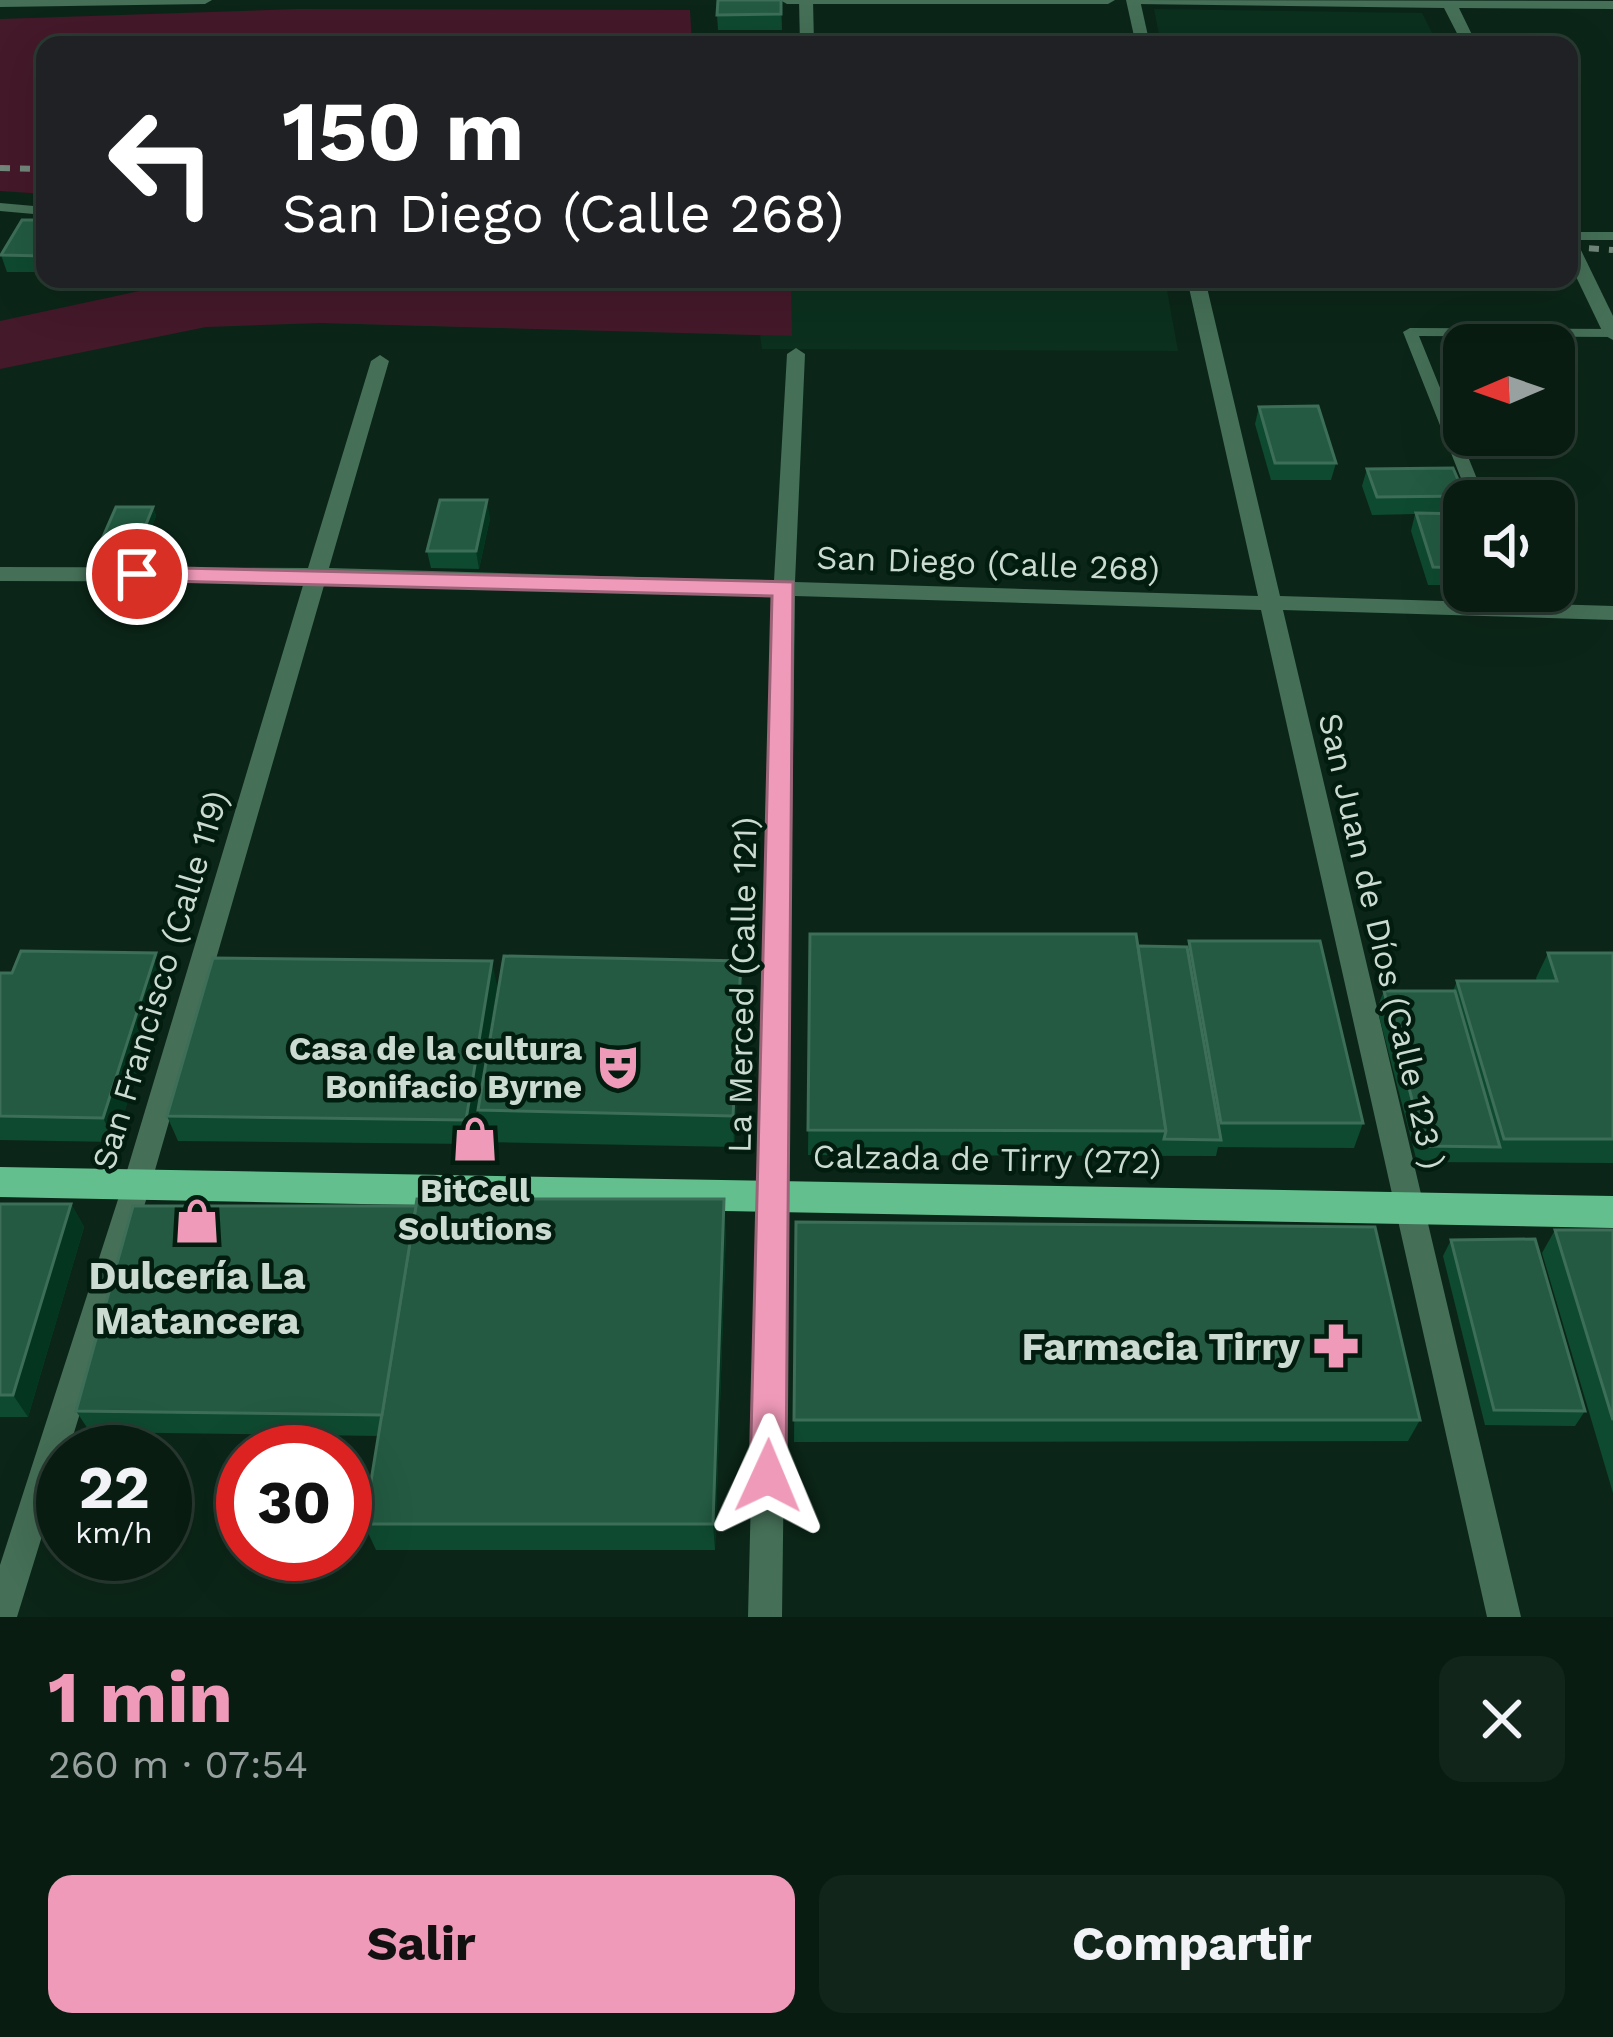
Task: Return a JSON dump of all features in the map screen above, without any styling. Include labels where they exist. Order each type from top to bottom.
[{"type":"main road","name":"Calzada de Tirry (272)","points":[[0,1182],[1613,1212]]},
{"type":"street","points":[[0,3],[205,0]]},
{"type":"street","points":[[787,0],[1108,0]]},
{"type":"street","points":[[806,0],[807,36]]},
{"type":"street","points":[[1141,36],[1134,0],[1613,4]]},
{"type":"street","points":[[1449,1],[1466,36]]},
{"type":"street","points":[[1578,260],[1612,334]]},
{"type":"street","name":"San Juan de Díos (Calle 123 )","points":[[1198,288],[1504,1617]]},
{"type":"street","name":"La Merced (Calle 121)","points":[[765,1617],[784,588],[796,354]]},
{"type":"street","name":"San Francisco (Calle 119)","points":[[0,1617],[137,1184],[380,361]]},
{"type":"street","name":"San Diego (Calle 268)","points":[[0,574],[319,575],[1272,607],[1443,602]]},
{"type":"street","name":"San Diego (Calle 268)","points":[[1575,608],[1613,613]]},
{"type":"lane","points":[[3,212],[36,211]]},
{"type":"lane","points":[[1578,239],[1613,236]]},
{"type":"lane","points":[[1470,480],[1410,332],[1612,334]]},
{"type":"shaded area","points":[[297,9],[690,10],[692,36],[36,36],[36,193],[0,191],[0,19]]},
{"type":"shaded area","points":[[1154,9],[1422,13],[1434,36],[1159,36]]},
{"type":"shaded area","points":[[153,288],[791,288],[792,336],[321,323],[206,327],[0,369],[0,321]]},
{"type":"shaded area","points":[[333,288],[1167,288],[1178,351],[762,349],[760,335],[321,323]]},
{"type":"building","points":[[718,0],[781,0],[781,14],[717,15]]},
{"type":"building","points":[[22,220],[36,220],[36,256],[1,255]]},
{"type":"building","points":[[1318,406],[1336,463],[1275,463],[1259,407]]},
{"type":"building","points":[[1453,468],[1458,480],[1443,480],[1443,496],[1377,497],[1367,469]]},
{"type":"building","points":[[440,500],[487,500],[476,551],[427,551]]},
{"type":"building","points":[[116,507],[153,507],[137,547],[99,546]]},
{"type":"building","points":[[1416,513],[1443,514],[1443,567],[1433,567]]},
{"type":"building","points":[[810,934],[1136,934],[1166,1131],[808,1130]]},
{"type":"building","points":[[1189,941],[1320,941],[1363,1123],[1221,1123]]},
{"type":"building","points":[[1138,946],[1187,947],[1221,1140],[1164,1139]]},
{"type":"building","points":[[21,951],[156,953],[103,1118],[0,1116],[0,973],[12,973]]},
{"type":"building","points":[[1548,953],[1613,953],[1613,1139],[1504,1139],[1457,981],[1557,981]]},
{"type":"building","name":"Casa de la cultura Bonifacio Byrne","points":[[504,956],[741,961],[733,1116],[478,1110]]},
{"type":"building","points":[[213,958],[492,961],[466,1120],[167,1116]]},
{"type":"building","points":[[1384,991],[1455,991],[1500,1147],[1424,1146]]},
{"type":"building","points":[[417,1199],[724,1199],[713,1524],[372,1524],[372,1475]]},
{"type":"building","points":[[0,1204],[71,1204],[13,1395],[0,1395]]},
{"type":"building","points":[[133,1206],[416,1206],[382,1415],[76,1411]]},
{"type":"building","points":[[796,1222],[1375,1227],[1420,1420],[794,1420]]},
{"type":"building","points":[[1555,1230],[1613,1230],[1613,1420]]},
{"type":"building","points":[[1535,1239],[1585,1411],[1494,1410],[1451,1240]]},
{"type":"railway","points":[[0,168],[36,169]]},
{"type":"railway","points":[[1578,248],[1613,250]]},
{"type":"place","name":"Casa de la cultura Bonifacio Byrne","points":[[618,1067]]},
{"type":"place","name":"BitCell Solutions","points":[[475,1139]]},
{"type":"place","name":"Dulcería La Matancera","points":[[197,1221]]},
{"type":"place","name":"Farmacia Tirry","points":[[1336,1346]]},
{"type":"route","points":[[137,574],[784,588],[768,1476]]}]
